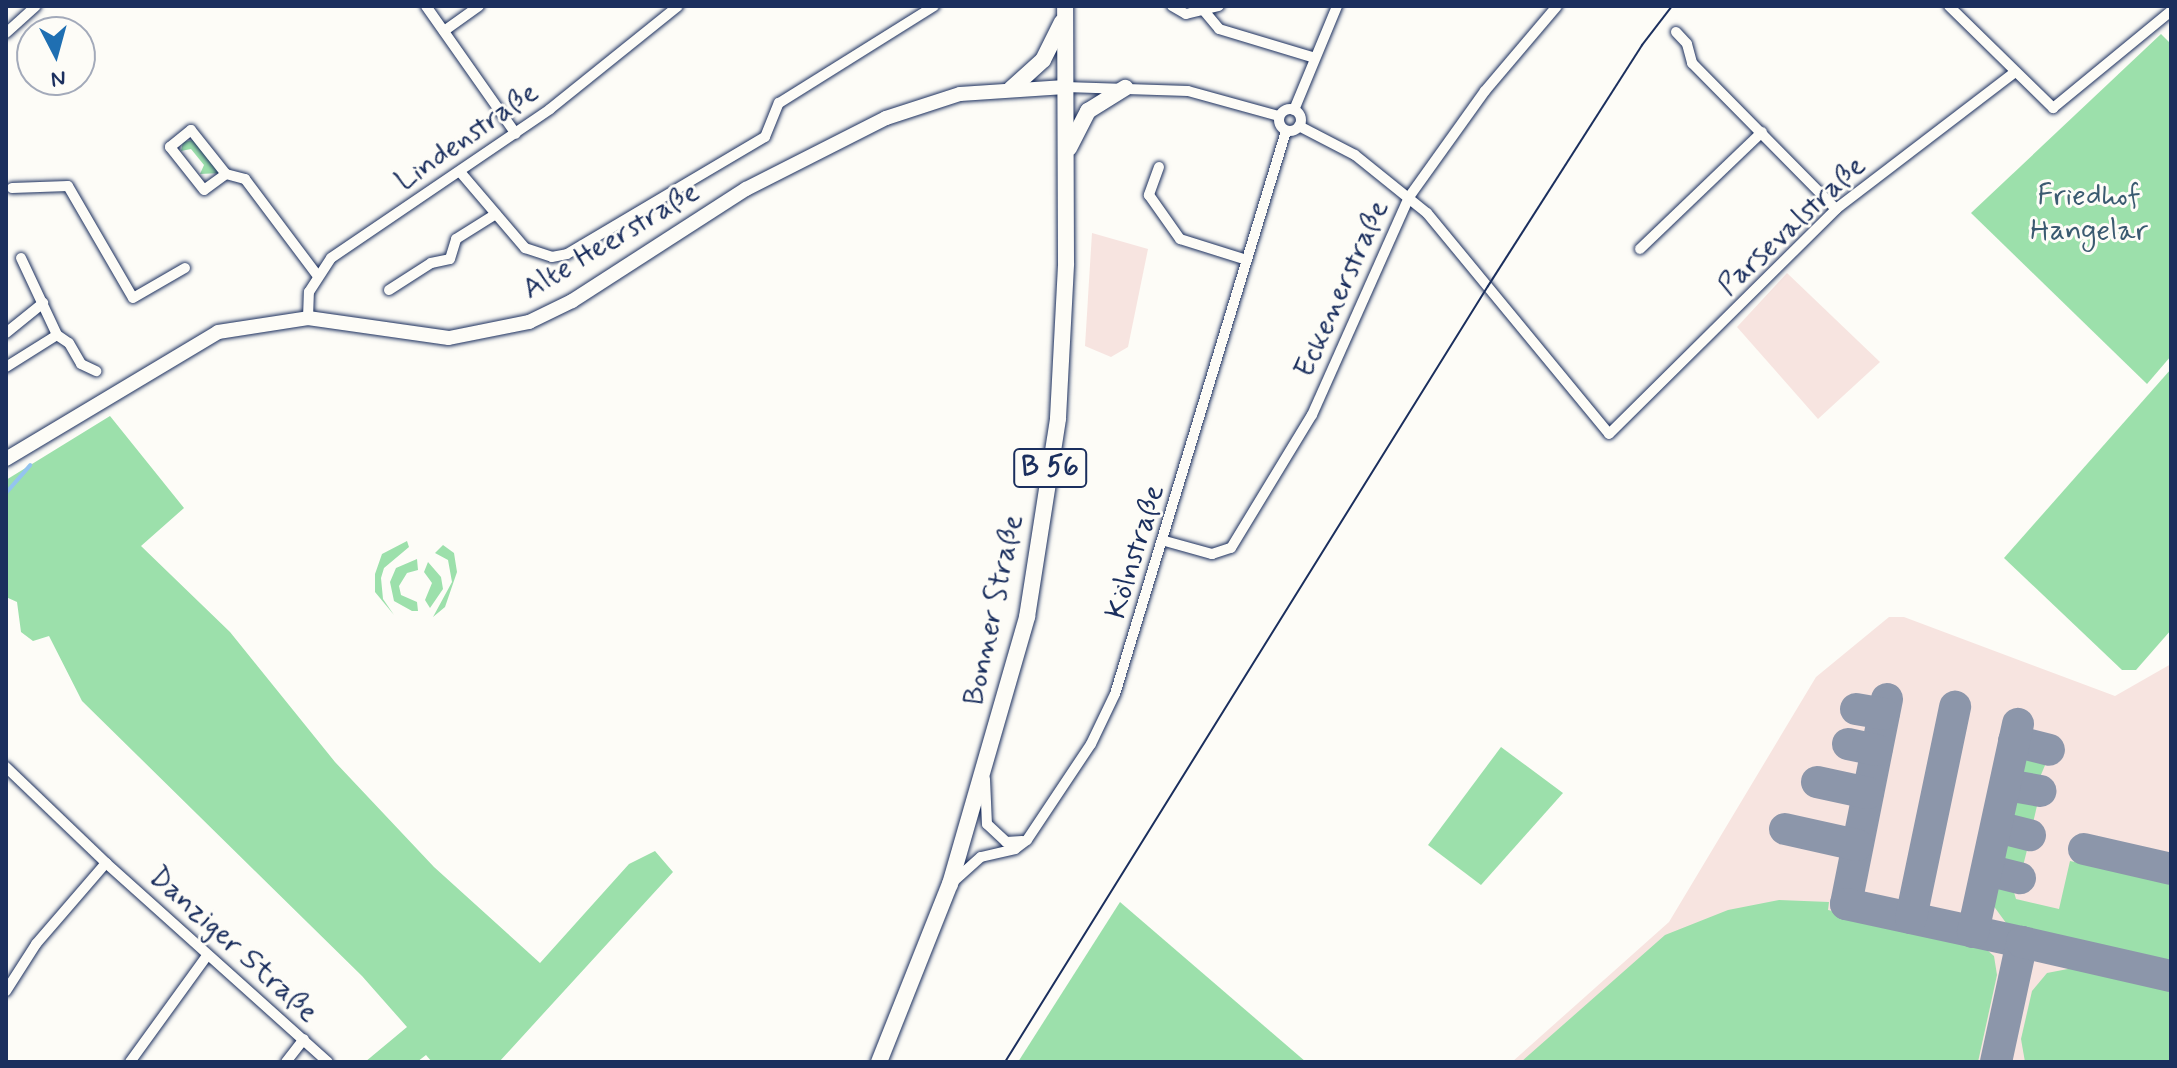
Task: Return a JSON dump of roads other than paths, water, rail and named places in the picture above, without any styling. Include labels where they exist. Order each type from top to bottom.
[{"type":"main road","name":"Bonner Straße","points":[[879,1062],[950,884],[985,777],[1027,617],[1058,418],[1067,153],[1065,12]]},
{"type":"main road","points":[[1011,89],[1043,60],[1065,12]]},
{"type":"main road","points":[[1067,153],[1088,111],[1125,88]]},
{"type":"street","points":[[6,33],[36,6]]},
{"type":"street","points":[[426,6],[516,134]]},
{"type":"street","points":[[444,31],[479,6]]},
{"type":"street","name":"Lindenstraße","points":[[317,275],[331,258],[516,134],[678,6]]},
{"type":"street","points":[[461,173],[525,248],[552,257],[567,254],[765,137],[779,103],[934,6]]},
{"type":"street","points":[[1172,6],[1186,14],[1219,6]]},
{"type":"street","points":[[1337,6],[1294,110],[1299,126],[1355,155],[1409,197]]},
{"type":"street","name":"Eckenerstraße","points":[[1165,541],[1212,554],[1231,548],[1312,415],[1409,197],[1485,91],[1557,6]]},
{"type":"street","points":[[1949,6],[2053,108],[2171,11]]},
{"type":"street","points":[[1202,8],[1219,29],[1315,58]]},
{"type":"street","points":[[1676,32],[1687,44],[1692,63],[1836,209]]},
{"type":"street","name":"Parsevalstraße","points":[[1409,197],[1457,248],[1602,430],[1616,433],[1836,209],[2015,72]]},
{"type":"street","points":[[1065,87],[1188,91],[1279,116],[1294,110]]},
{"type":"street","name":"Alte Heerstraße","points":[[6,459],[194,343],[244,325],[308,318],[439,338],[471,337],[529,322],[572,301],[746,189],[836,141],[923,104],[1011,89],[1065,87]]},
{"type":"street","points":[[1279,116],[1286,131],[1299,126]]},
{"type":"street","points":[[226,174],[204,190],[170,147],[191,130],[226,174],[245,179],[317,275],[308,318]]},
{"type":"street","name":"Kölnstraße","points":[[1027,840],[1091,744],[1115,694],[1165,541],[1286,131]]},
{"type":"street","points":[[1640,249],[1762,132]]},
{"type":"street","points":[[1159,167],[1149,195],[1180,239],[1247,260]]},
{"type":"street","points":[[11,187],[68,186],[133,298],[185,268]]},
{"type":"street","points":[[389,290],[431,263],[450,259],[456,239],[496,214]]},
{"type":"street","points":[[21,258],[57,335],[69,343],[81,364],[96,371]]},
{"type":"street","points":[[6,333],[43,303]]},
{"type":"street","points":[[6,367],[57,335]]},
{"type":"street","name":"Danziger Straße","points":[[6,767],[206,957],[328,1062]]},
{"type":"street","points":[[985,777],[987,824],[995,836],[1013,843],[1027,840]]},
{"type":"street","points":[[950,884],[981,857],[1015,849],[1027,840]]},
{"type":"street","name":"Danziger Straße","points":[[6,991],[36,944],[106,863]]},
{"type":"street","points":[[130,1062],[206,957]]},
{"type":"street","points":[[286,1062],[304,1039]]},
{"type":"waterway","points":[[6,493],[30,465]]},
{"type":"tram line","points":[[1005,1062],[1488,286],[1642,45],[1672,6]]},
{"type":"park label","name":"Friedhof Hangelar","points":[[2089,213]]}]
